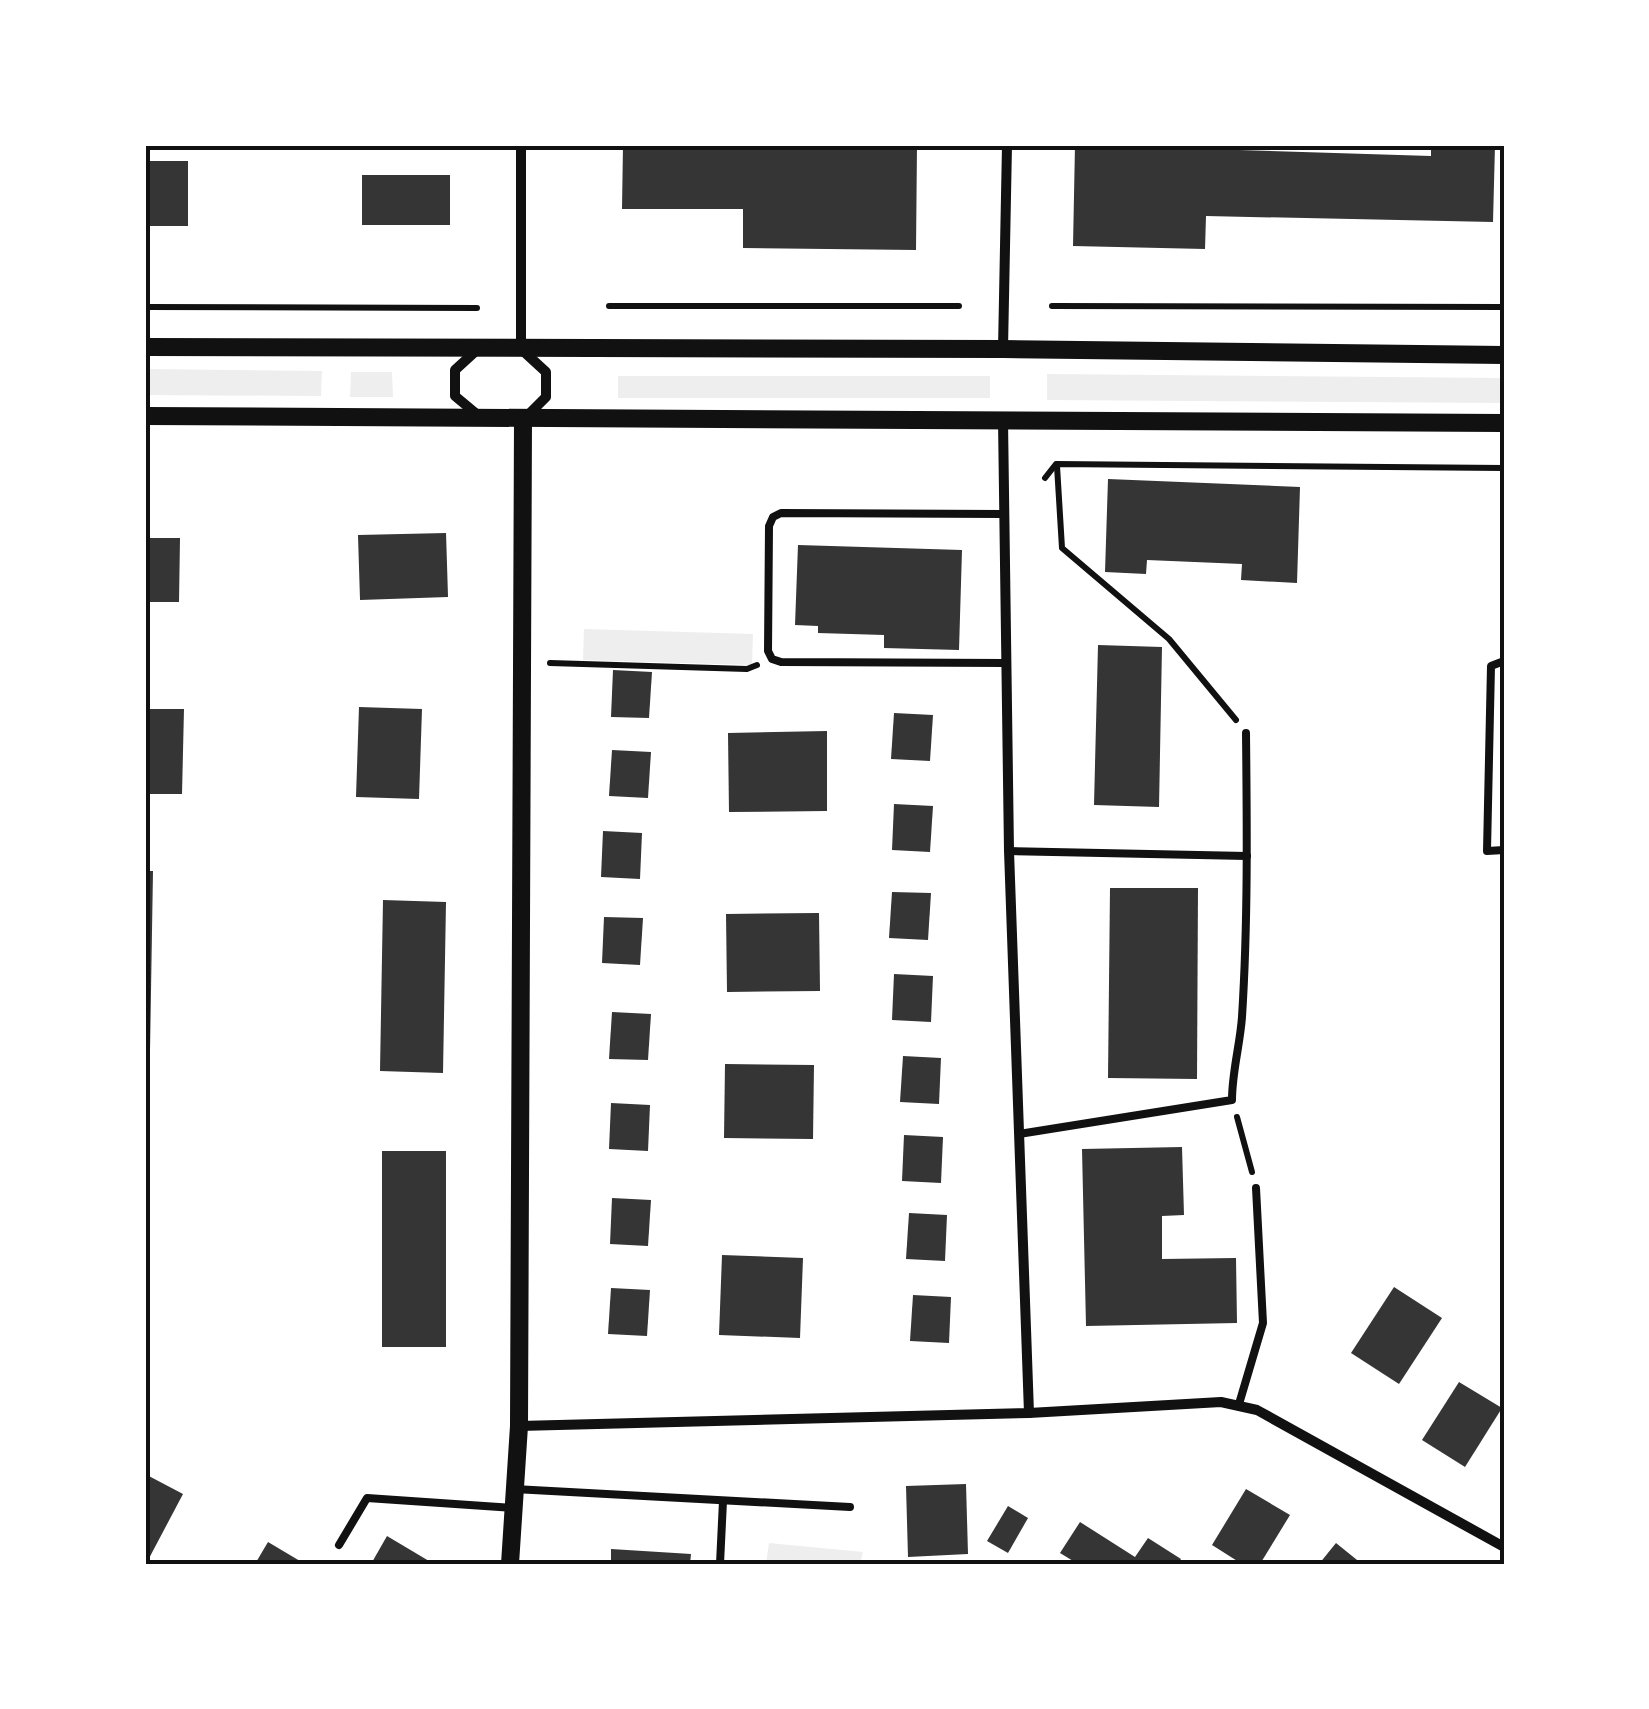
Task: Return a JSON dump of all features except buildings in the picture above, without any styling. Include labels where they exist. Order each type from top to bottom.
[{"type":"street","points":[[510,1564],[519,1426],[523,420],[546,396],[546,372],[520,349],[520,145]]},
{"type":"street","points":[[1003,349],[1007,145]]},
{"type":"street","points":[[145,348],[1003,349],[1504,355]]},
{"type":"street","points":[[479,349],[455,370],[455,396],[483,419]]},
{"type":"street","points":[[145,416],[1504,423]]},
{"type":"street","points":[[1002,420],[1009,852],[1029,1413]]},
{"type":"street","points":[[519,1426],[1239,1404],[1257,1410],[1504,1548]]},
{"type":"lane","points":[[1002,514],[781,513],[770,526],[768,651],[772,659],[781,662],[1006,664]]},
{"type":"lane","points":[[1504,661],[1491,666],[1487,851],[1504,850]]},
{"type":"lane","points":[[1019,1134],[1232,1100],[1242,1020],[1246,733]]},
{"type":"lane","points":[[1009,852],[1247,856]]},
{"type":"lane","points":[[1239,1404],[1263,1323],[1256,1188]]},
{"type":"lane","points":[[338,1544],[367,1498],[723,1501],[850,1507]]},
{"type":"lane","points":[[720,1564],[723,1501]]},
{"type":"path","points":[[609,306],[959,306]]},
{"type":"path","points":[[1052,306],[1504,308]]},
{"type":"path","points":[[145,307],[477,308]]},
{"type":"path","points":[[1056,464],[1504,468]]},
{"type":"path","points":[[1045,478],[1056,464]]},
{"type":"path","points":[[1056,464],[1062,548],[1169,638],[1246,733]]},
{"type":"path","points":[[550,663],[747,669],[772,659]]},
{"type":"path","points":[[1232,1100],[1256,1188]]},
{"type":"shaded area","points":[[145,369],[322,371],[321,396],[145,395]]},
{"type":"shaded area","points":[[351,372],[392,372],[393,397],[350,397]]},
{"type":"shaded area","points":[[1047,374],[1504,378],[1504,403],[1047,400]]},
{"type":"shaded area","points":[[618,376],[990,376],[990,398],[618,398]]},
{"type":"shaded area","points":[[584,629],[753,634],[752,665],[583,660]]},
{"type":"shaded area","points":[[769,1543],[863,1552],[860,1564],[766,1564]]}]
